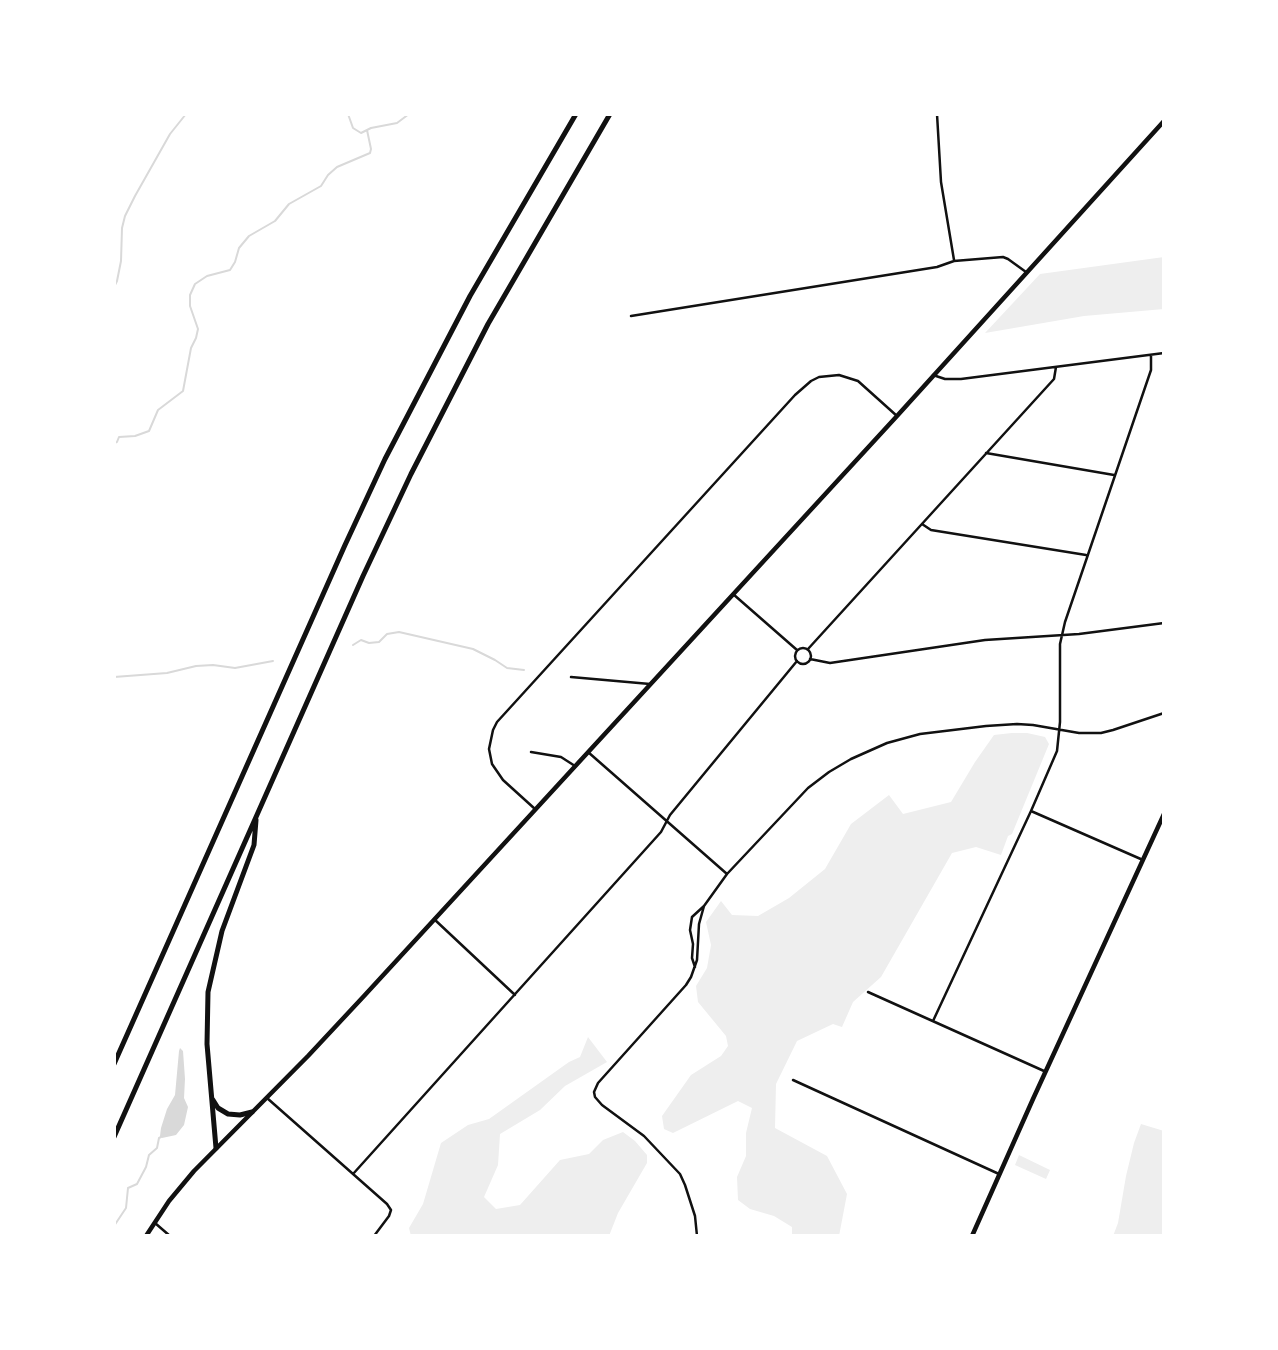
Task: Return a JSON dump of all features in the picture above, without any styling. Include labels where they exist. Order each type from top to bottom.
[{"type":"highway","points":[[114,1065],[386,458],[470,296],[576,114]]},
{"type":"highway","points":[[114,1137],[373,555],[433,430],[509,287],[610,114]]},
{"type":"highway","points":[[216,1148],[206,1033],[209,984],[222,931],[254,845],[256,816]]},
{"type":"highway","points":[[212,1097],[218,1108],[228,1114],[251,1112]]},
{"type":"main road","points":[[146,1236],[186,1181],[216,1148],[308,1056],[897,416],[1164,121]]},
{"type":"main road","points":[[972,1236],[1164,814]]},
{"type":"street","points":[[937,114],[941,182],[954,261]]},
{"type":"street","points":[[631,316],[937,267],[954,261],[1003,257],[1026,272]]},
{"type":"street","points":[[933,374],[945,379],[961,379],[1164,353]]},
{"type":"street","points":[[933,1021],[1057,751],[1062,635],[1151,370],[1151,355]]},
{"type":"street","points":[[808,649],[1054,379],[1056,367]]},
{"type":"street","points":[[535,809],[503,780],[492,764],[489,749],[492,730],[497,722],[795,395],[811,381],[838,374],[858,381],[897,416]]},
{"type":"street","points":[[986,453],[1115,475]]},
{"type":"street","points":[[922,524],[931,530],[1087,556]]},
{"type":"street","points":[[733,594],[797,650]]},
{"type":"street","points":[[797,661],[804,663],[810,659],[830,663],[985,640],[1062,635],[1164,623]]},
{"type":"street","points":[[797,650],[808,649]]},
{"type":"street","points":[[808,649],[810,659]]},
{"type":"street","points":[[797,650],[797,661]]},
{"type":"street","points":[[353,1174],[661,832],[666,821],[797,661]]},
{"type":"street","points":[[571,677],[650,684]]},
{"type":"street","points":[[697,1236],[695,1216],[680,1174],[644,1136],[605,1108],[594,1094],[598,1083],[686,985],[695,967],[699,924],[704,906],[727,874],[808,788],[829,772],[873,748],[920,734],[986,726],[1025,724],[1079,733],[1101,733],[1164,713]]},
{"type":"street","points":[[531,752],[561,757],[575,766]]},
{"type":"street","points":[[588,752],[727,874]]},
{"type":"street","points":[[1031,811],[1143,860]]},
{"type":"street","points":[[695,967],[692,958],[691,922],[704,906]]},
{"type":"street","points":[[433,919],[515,995]]},
{"type":"street","points":[[868,992],[1046,1072]]},
{"type":"street","points":[[793,1080],[999,1174]]},
{"type":"street","points":[[266,1097],[387,1204],[391,1210],[389,1216],[374,1236]]},
{"type":"street","points":[[155,1223],[170,1236]]},
{"type":"shaded area","points":[[1164,257],[1164,309],[1084,316],[985,333],[1040,274]]},
{"type":"shaded area","points":[[1012,733],[1045,737],[1049,744],[1001,855],[976,847],[952,853],[881,977],[853,1002],[842,1027],[833,1024],[797,1041],[776,1084],[775,1128],[827,1156],[847,1194],[839,1236],[792,1236],[792,1227],[774,1216],[750,1209],[738,1200],[737,1177],[746,1156],[746,1133],[752,1108],[738,1101],[673,1133],[664,1129],[662,1116],[691,1075],[721,1056],[728,1046],[726,1036],[698,1002],[696,986],[707,968],[711,945],[706,922],[721,901],[732,915],[758,916],[789,898],[825,869],[851,824],[889,795],[903,814],[951,802],[994,735]]},
{"type":"shaded area","points":[[588,1037],[607,1062],[565,1086],[540,1110],[500,1134],[498,1165],[484,1197],[496,1209],[520,1205],[560,1160],[589,1154],[603,1140],[623,1132],[647,1155],[647,1163],[618,1213],[609,1236],[411,1236],[409,1228],[423,1204],[441,1143],[468,1125],[489,1119],[580,1057]]},
{"type":"shaded area","points":[[180,1048],[183,1051],[184,1098],[188,1107],[184,1125],[176,1135],[162,1138],[161,1128],[175,1095]]},
{"type":"shaded area","points":[[1141,1124],[1164,1131],[1164,1236],[1113,1236],[1134,1143]]},
{"type":"shaded area","points":[[1019,1155],[1050,1170],[1046,1179],[1015,1165]]},
{"type":"waterway","points":[[114,287],[121,261],[125,216],[170,134],[186,114]]},
{"type":"waterway","points":[[348,114],[353,128],[361,133],[371,128],[397,123],[409,114]]},
{"type":"waterway","points":[[114,443],[119,437],[135,436],[149,431],[158,410],[183,391],[191,348],[198,329],[190,306],[190,295],[195,284],[207,276],[230,270],[239,248],[249,236],[275,221],[289,204],[321,186],[337,167],[370,153],[367,130]]},
{"type":"waterway","points":[[353,645],[361,640],[379,642],[387,634],[399,632],[473,649],[507,668],[524,670]]},
{"type":"waterway","points":[[114,677],[167,673],[196,666],[235,668],[273,661]]},
{"type":"waterway","points":[[114,1226],[126,1208],[128,1188],[137,1184],[149,1155],[157,1148],[161,1137]]}]
